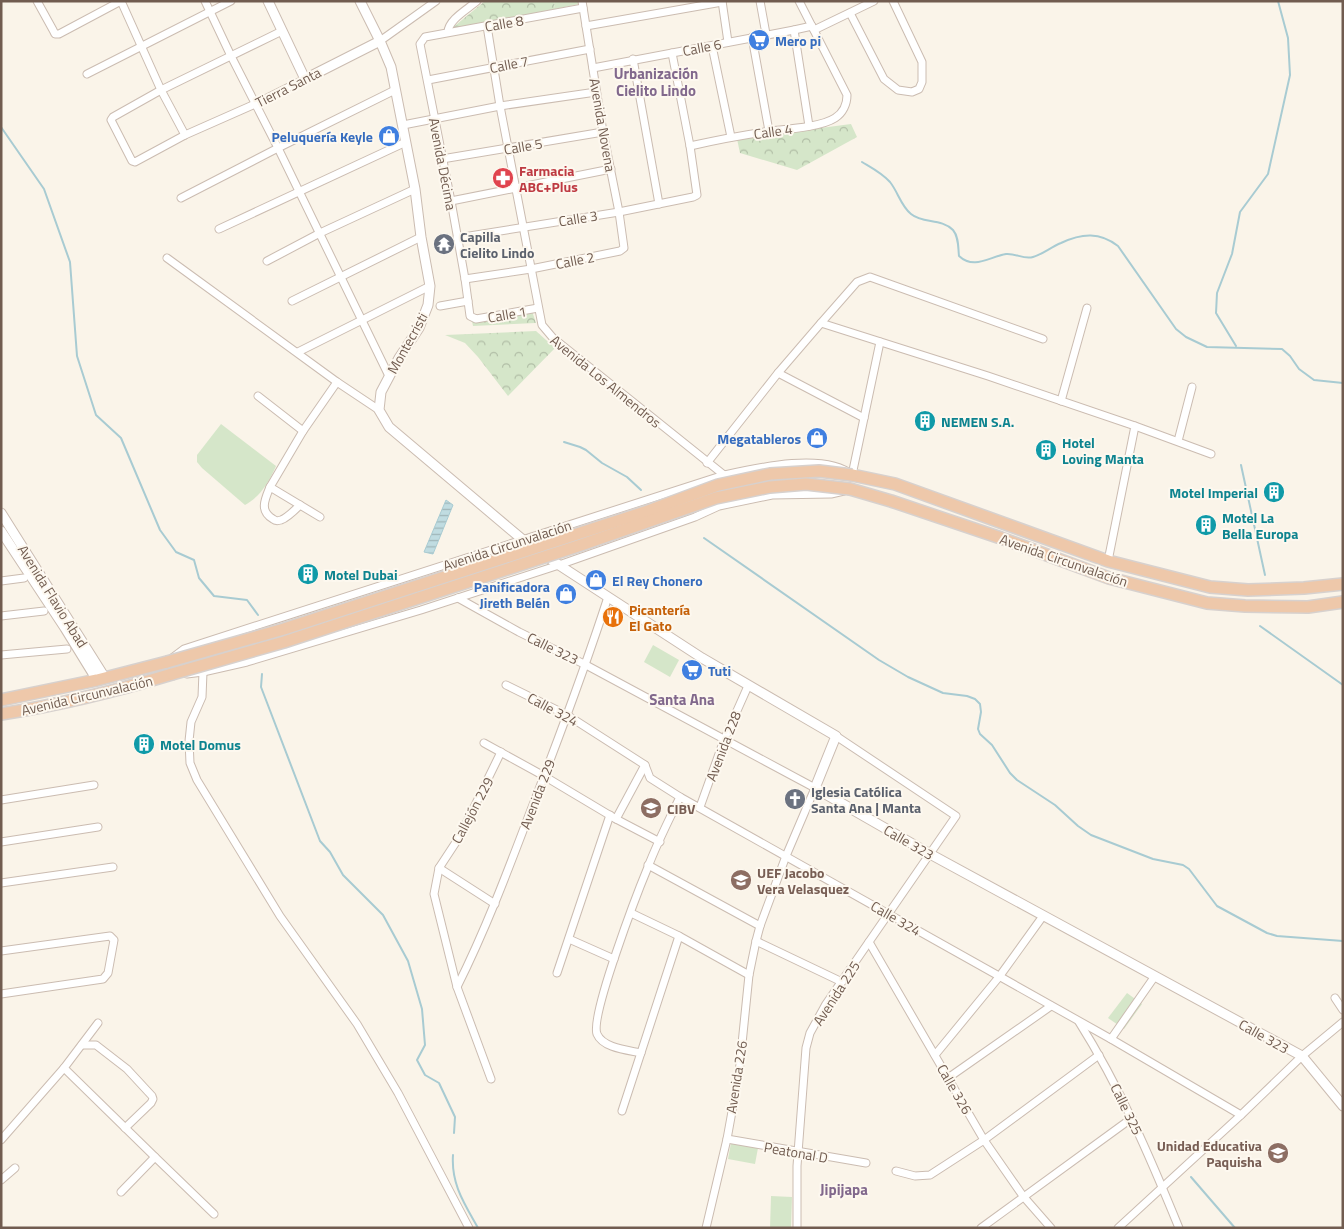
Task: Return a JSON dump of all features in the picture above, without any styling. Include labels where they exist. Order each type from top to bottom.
[{"type":"highway","name":"Avenida Circunvalación","points":[[1,700],[101,679],[167,662],[311,620],[639,514],[718,485],[770,474],[819,470],[895,484],[1108,562],[1210,587],[1248,590],[1288,589],[1343,584]]},
{"type":"highway","name":"Avenida Circunvalación","points":[[1,714],[41,708],[102,694],[284,642],[572,548],[716,498],[770,488],[806,484],[850,489],[891,501],[1001,538],[1109,578],[1207,603],[1308,607],[1343,602]]},
{"type":"highway","points":[[1084,569],[1089,555]]},
{"type":"street","points":[[37,1],[55,34],[59,34],[121,1],[161,90],[185,135]]},
{"type":"street","points":[[205,1],[363,319],[389,376]]},
{"type":"street","points":[[87,74],[142,48],[231,1]]},
{"type":"street","points":[[268,1],[305,79]]},
{"type":"street","name":"Montecristi","points":[[360,1],[380,41],[390,67],[415,189],[430,286],[428,305],[419,328],[381,392],[379,410]]},
{"type":"street","name":"Tierra Santa","points":[[161,90],[111,118],[134,162],[185,135],[255,104],[380,41],[426,4],[436,1]]},
{"type":"street","points":[[448,32],[448,28],[452,23],[477,1]]},
{"type":"street","points":[[760,1],[766,34]]},
{"type":"street","points":[[799,1],[813,28]]},
{"type":"street","name":"Calle 6","points":[[593,68],[766,34],[813,28],[874,1]]},
{"type":"street","points":[[850,13],[884,79],[898,90],[912,92],[919,88],[922,82],[922,62],[892,1]]},
{"type":"street","points":[[586,26],[722,2],[728,42]]},
{"type":"street","name":"Calle 8","points":[[425,37],[487,26],[582,5]]},
{"type":"street","name":"Avenida Novena","points":[[582,5],[624,248]]},
{"type":"street","name":"Avenida Los Almendros","points":[[487,26],[515,188],[542,325],[553,338],[724,475]]},
{"type":"street","name":"Calle 4","points":[[690,146],[731,137],[809,126],[836,118],[844,109],[847,95],[813,28]]},
{"type":"street","points":[[794,30],[809,126]]},
{"type":"street","points":[[161,90],[282,31]]},
{"type":"street","name":"Avenida Décima","points":[[425,37],[420,44],[458,238],[470,316],[476,319]]},
{"type":"street","points":[[752,37],[769,131]]},
{"type":"street","points":[[712,46],[731,137]]},
{"type":"street","name":"Calle 7","points":[[428,80],[590,49]]},
{"type":"street","points":[[672,53],[690,146]]},
{"type":"street","points":[[632,60],[659,204]]},
{"type":"street","points":[[181,198],[395,90]]},
{"type":"street","points":[[403,124],[500,106],[596,92]]},
{"type":"street","name":"Calle 5","points":[[442,159],[603,132]]},
{"type":"street","points":[[220,229],[406,142]]},
{"type":"street","name":"Calle 3","points":[[458,238],[693,198],[697,194],[690,146]]},
{"type":"street","points":[[451,201],[611,169]]},
{"type":"street","points":[[267,261],[320,233],[415,189]]},
{"type":"street","points":[[292,301],[421,237]]},
{"type":"street","name":"Calle 2","points":[[465,279],[620,252],[624,248]]},
{"type":"street","points":[[167,258],[337,382],[379,410],[389,427],[523,540],[702,658],[836,736],[816,788]]},
{"type":"street","points":[[708,463],[778,373],[820,323],[857,282],[870,277],[1043,339]]},
{"type":"street","points":[[298,352],[430,286]]},
{"type":"street","points":[[440,306],[468,301]]},
{"type":"street","name":"Calle 1","points":[[476,319],[538,308]]},
{"type":"street","points":[[1061,401],[1087,308]]},
{"type":"street","points":[[820,323],[1061,401],[1211,454]]},
{"type":"street","points":[[852,475],[880,342]]},
{"type":"street","points":[[778,373],[864,418]]},
{"type":"street","points":[[300,505],[282,520],[276,521],[270,518],[264,508],[264,502],[270,487],[303,431],[337,382]]},
{"type":"street","points":[[1178,441],[1192,387]]},
{"type":"street","points":[[258,396],[303,431]]},
{"type":"street","points":[[1108,562],[1135,426]]},
{"type":"street","name":"Avenida Circunvalación","points":[[167,662],[184,649],[724,475],[758,468],[801,464],[834,466],[845,469],[852,475]]},
{"type":"street","points":[[270,487],[320,517]]},
{"type":"street","name":"Avenida Circunvalación","points":[[172,674],[203,672],[248,662],[328,639],[559,565],[695,517],[719,506],[772,495],[830,494],[850,489]]},
{"type":"street","name":"Avenida Flavio Abad","points":[[2,517],[9,540]]},
{"type":"street","name":"Avenida Flavio Abad","points":[[1,531],[9,540],[101,679]]},
{"type":"street","points":[[1,581],[24,578]]},
{"type":"street","name":"Avenida 229","points":[[457,987],[495,904],[586,665],[608,597]]},
{"type":"street","name":"Calle 323","points":[[458,598],[816,788],[930,854],[1302,1056],[1343,1106]]},
{"type":"street","points":[[1,616],[44,611]]},
{"type":"street","points":[[1,655],[67,649]]},
{"type":"street","points":[[203,672],[202,697],[191,722],[188,741],[190,763],[197,780],[280,916],[357,1024],[398,1093],[469,1228]]},
{"type":"street","name":"Calle 324","points":[[506,685],[567,715],[645,765],[646,772],[650,778],[680,797],[1111,1039],[1241,1115]]},
{"type":"street","name":"Avenida 228","points":[[700,807],[724,740],[748,686]]},
{"type":"street","name":"Avenida 225","points":[[797,1228],[798,1152],[806,1048],[810,1034],[826,1004],[956,816],[836,736]]},
{"type":"street","points":[[484,743],[660,842]]},
{"type":"street","name":"Callejón 229","points":[[439,868],[460,836],[502,752]]},
{"type":"street","points":[[556,974],[582,894],[613,817],[645,765]]},
{"type":"street","points":[[1,800],[94,785]]},
{"type":"street","name":"Avenida 226","points":[[706,1228],[739,1073],[749,975],[756,941],[786,856],[816,788]]},
{"type":"street","points":[[640,1053],[604,1043],[596,1031],[597,1017],[614,959],[648,865],[680,797]]},
{"type":"street","points":[[1,842],[98,827]]},
{"type":"street","points":[[648,865],[760,926]]},
{"type":"street","points":[[1,883],[113,867]]},
{"type":"street","points":[[491,1080],[457,987],[434,894],[439,868],[495,904]]},
{"type":"street","points":[[630,913],[679,936],[749,975]]},
{"type":"street","points":[[935,1055],[999,977],[1043,916]]},
{"type":"street","points":[[1,951],[110,936],[114,940],[108,971],[103,979],[1,994]]},
{"type":"street","points":[[622,1111],[679,936]]},
{"type":"street","points":[[569,938],[614,959]]},
{"type":"street","points":[[756,941],[842,982]]},
{"type":"street","name":"Calle 326","points":[[869,942],[984,1140],[1024,1196],[1051,1228]]},
{"type":"street","points":[[1111,1039],[1155,976]]},
{"type":"street","points":[[1335,998],[1343,1010]]},
{"type":"street","points":[[948,1078],[1051,1006]]},
{"type":"street","name":"Calle 325","points":[[1078,1022],[1100,1055],[1132,1118],[1179,1228]]},
{"type":"street","points":[[1118,1228],[1302,1056],[1343,1022]]},
{"type":"street","points":[[1,1140],[64,1068],[98,1023]]},
{"type":"street","points":[[82,1044],[96,1045],[127,1069],[152,1096],[153,1100],[151,1103],[126,1128]]},
{"type":"street","points":[[896,1171],[915,1176],[930,1175],[984,1140],[1100,1055]]},
{"type":"street","points":[[64,1068],[214,1214]]},
{"type":"street","points":[[981,1228],[1132,1118]]},
{"type":"street","name":"Peatonal D","points":[[726,1139],[866,1163]]},
{"type":"street","points":[[121,1192],[155,1157]]},
{"type":"street","points":[[1,1180],[15,1168]]},
{"type":"green space","points":[[485,1],[554,1],[555,9],[451,29]]},
{"type":"green space","points":[[554,1],[579,1],[579,4],[555,9]]},
{"type":"green space","points":[[851,124],[857,137],[797,170],[740,153],[737,139]]},
{"type":"green space","points":[[532,311],[536,323],[473,326],[472,321]]},
{"type":"green space","points":[[536,331],[555,348],[508,396],[465,343],[445,335]]},
{"type":"green space","points":[[221,424],[276,466],[264,489],[245,505],[197,462],[197,455]]},
{"type":"green space","points":[[653,645],[679,660],[670,677],[644,662]]},
{"type":"green space","points":[[1127,993],[1142,1004],[1124,1029],[1108,1018]]},
{"type":"green space","points":[[731,1143],[758,1148],[755,1164],[728,1159]]},
{"type":"green space","points":[[771,1196],[792,1197],[791,1228],[770,1228]]},
{"type":"water","points":[[446,500],[453,505],[433,554],[424,552]]},
{"type":"waterway","points":[[1236,346],[1216,313],[1217,293],[1232,254],[1240,212],[1268,174],[1290,75],[1288,38],[1278,1]]},
{"type":"waterway","points":[[1,127],[44,189],[70,262],[77,356],[96,415],[121,438],[160,530],[176,552],[194,560],[199,578],[214,596],[247,600],[258,615]]},
{"type":"waterway","points":[[862,162],[880,173],[890,182],[911,214],[921,219],[943,224],[953,230],[957,239],[959,256],[965,260],[976,262],[1006,254],[1030,258],[1076,237],[1098,236],[1118,246],[1176,329],[1186,337],[1207,347],[1282,349],[1290,356],[1299,369],[1314,380],[1343,383]]},
{"type":"waterway","points":[[564,442],[586,450],[602,463],[627,477],[641,490]]},
{"type":"waterway","points":[[1241,465],[1265,575]]},
{"type":"waterway","points":[[704,538],[879,660],[908,677],[943,693],[975,699],[980,704],[981,712],[978,729],[980,734],[992,745],[1010,773],[1017,780],[1055,805],[1091,835],[1153,859],[1183,865],[1189,869],[1217,906],[1267,933],[1277,936],[1343,941]]},
{"type":"waterway","points":[[1260,626],[1343,685]]},
{"type":"waterway","points":[[262,674],[261,687],[320,841],[330,852],[343,875],[383,915],[408,961],[422,1009],[425,1045],[417,1060],[425,1075],[439,1083],[455,1117],[454,1133]]},
{"type":"waterway","points":[[453,1155],[456,1184],[463,1202],[478,1228]]},
{"type":"waterway","points":[[1191,1177],[1235,1228]]},
{"type":"place","name":"Mero pi","points":[[759,40]]},
{"type":"place","name":"Peluquería Keyle","points":[[389,136]]},
{"type":"place","name":"Farmacia ABC+Plus","points":[[503,178]]},
{"type":"place","name":"Capilla Cielito Lindo","points":[[444,244]]},
{"type":"place","name":"NEMEN S.A.","points":[[925,421]]},
{"type":"place","name":"Megatableros","points":[[817,438]]},
{"type":"place","name":"Hotel Loving Manta","points":[[1046,450]]},
{"type":"place","name":"Motel Imperial","points":[[1274,492]]},
{"type":"place","name":"Motel La Bella Europa","points":[[1206,525]]},
{"type":"place","name":"Motel Dubai","points":[[308,574]]},
{"type":"place","name":"El Rey Chonero","points":[[596,580]]},
{"type":"place","name":"Panificadora Jireth Belén","points":[[566,594]]},
{"type":"place","name":"Picantería El Gato","points":[[613,617]]},
{"type":"place","name":"Tuti","points":[[692,670]]},
{"type":"place","name":"Motel Domus","points":[[144,744]]},
{"type":"place","name":"Iglesia Católica Santa Ana | Manta","points":[[795,799]]},
{"type":"place","name":"CIBV","points":[[651,808]]},
{"type":"place","name":"UEF Jacobo Vera Velasquez","points":[[741,880]]},
{"type":"place","name":"Unidad Educativa Paquisha","points":[[1278,1153]]},
{"type":"district","name":"Urbanización Cielito Lindo","points":[[656,82]]},
{"type":"district","name":"Santa Ana","points":[[682,699]]},
{"type":"district","name":"Jipijapa","points":[[844,1189]]}]
